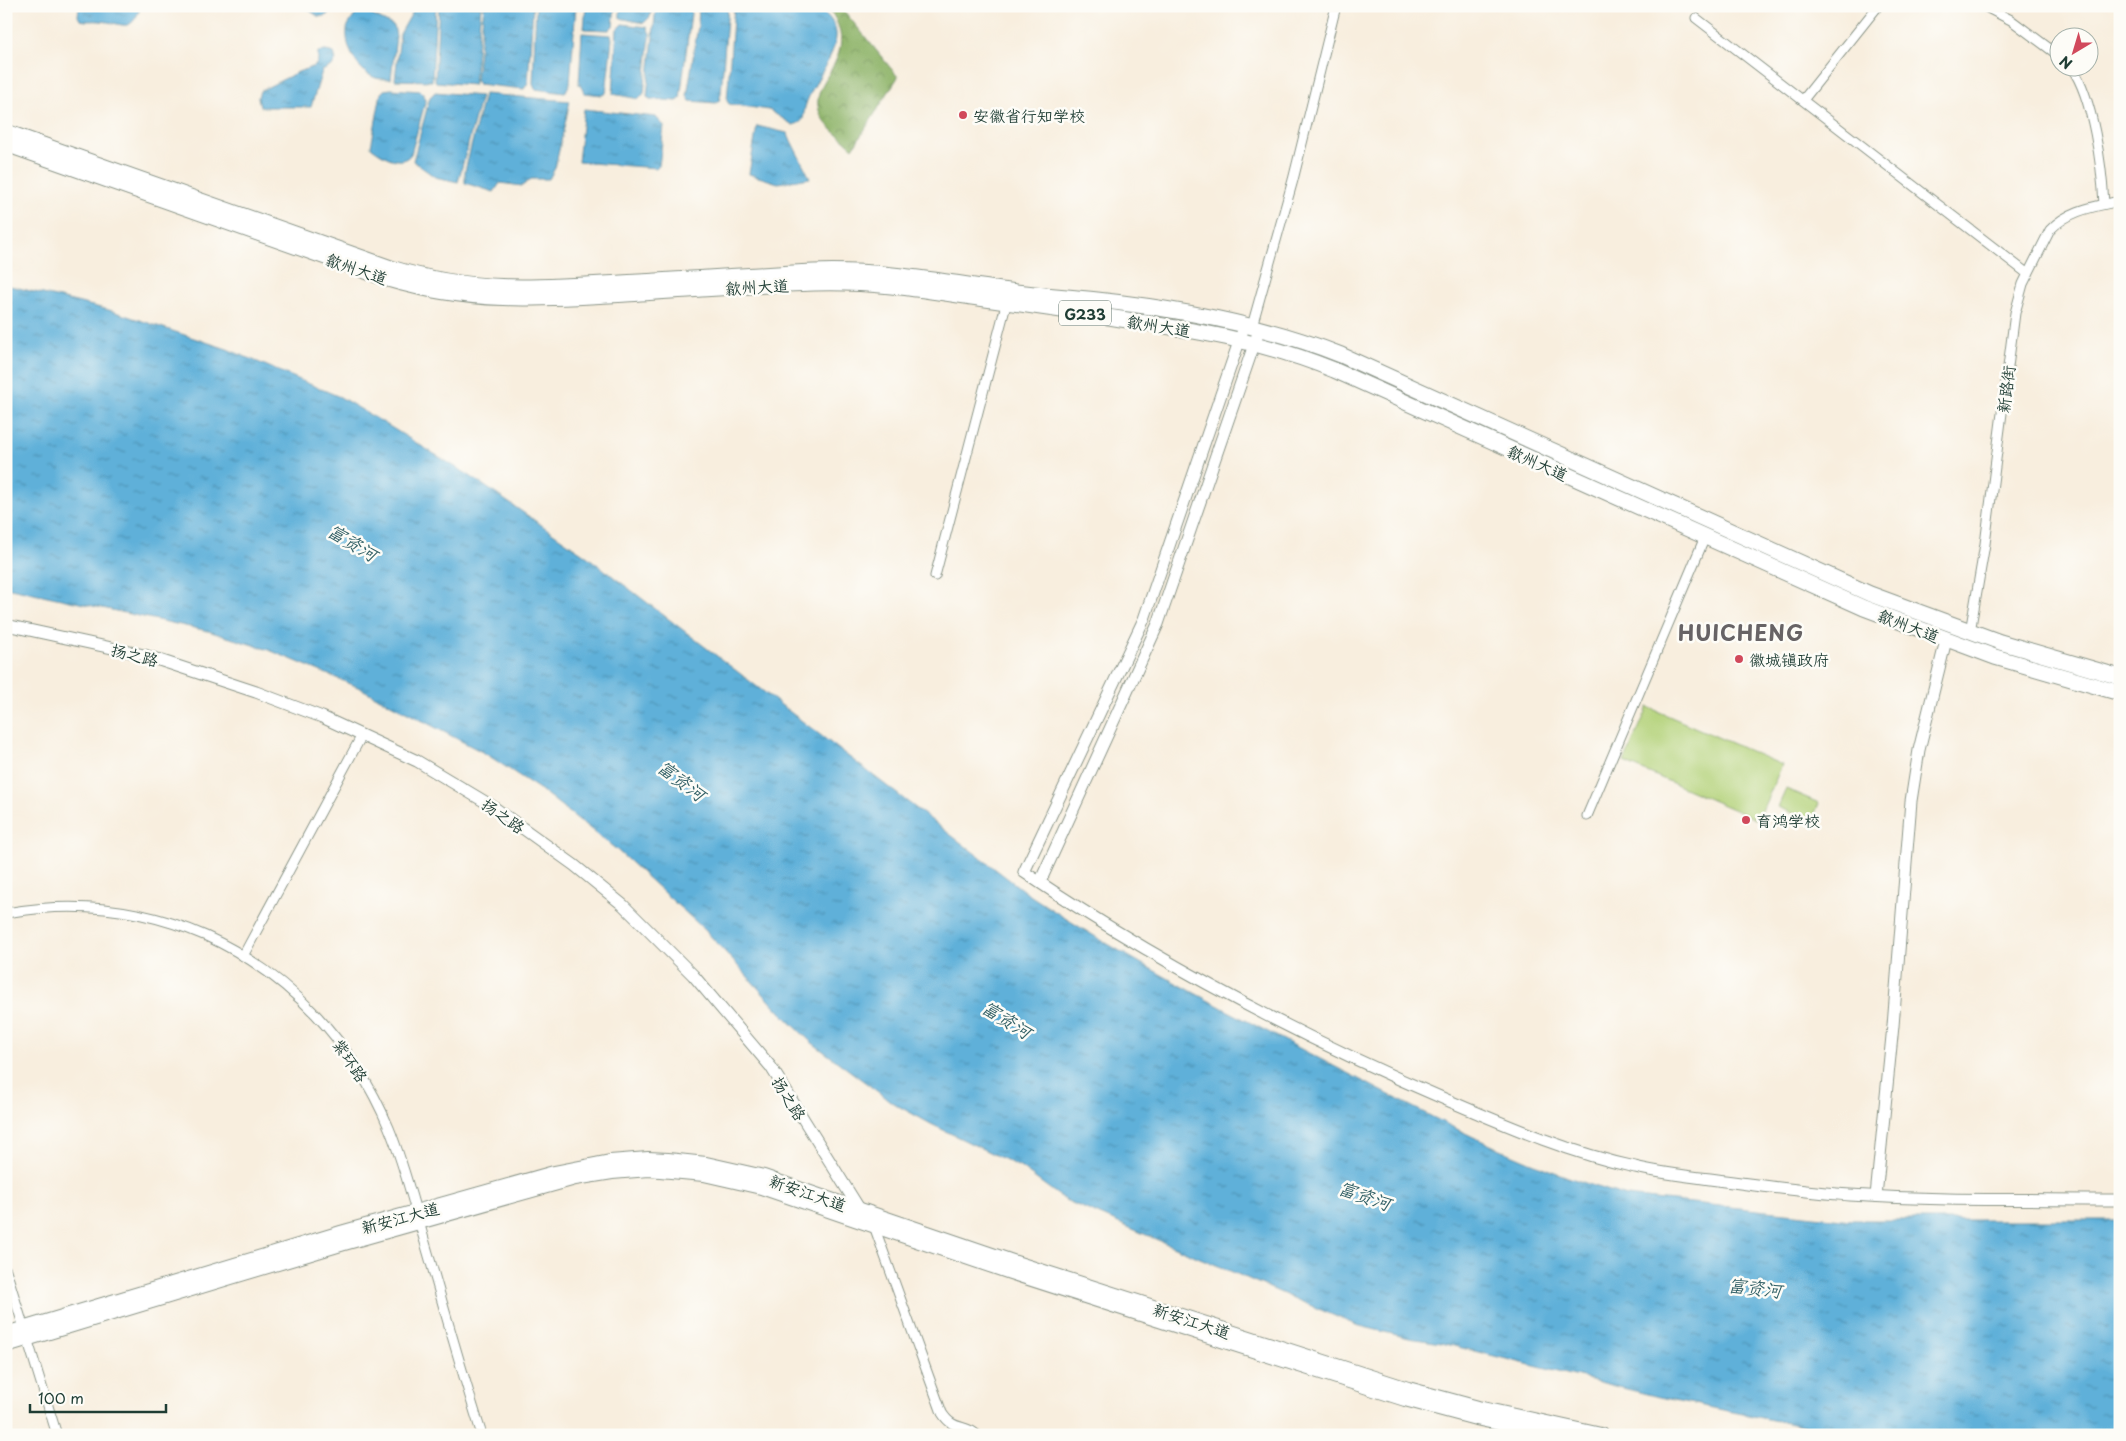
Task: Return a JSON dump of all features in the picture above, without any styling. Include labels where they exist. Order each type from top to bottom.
[{"type":"highway","name":"歙州大道","points":[[6,132],[391,268],[450,283],[486,287],[556,287],[814,272],[879,273],[1039,295],[1098,300],[1252,326],[1300,340],[1341,355],[1830,577],[1911,610],[1970,632],[2120,677]]},
{"type":"highway","name":"歙州大道","points":[[6,144],[388,279],[448,294],[486,298],[557,298],[815,283],[905,286],[1248,341],[1295,354],[1334,370],[1856,605],[1946,640],[2045,672],[2120,693]]},
{"type":"main road","name":"新安江大道","points":[[6,1345],[26,1334],[418,1218],[573,1168],[610,1162],[648,1159],[706,1164],[744,1172],[1022,1265],[1408,1389],[1478,1408],[1601,1435]]},
{"type":"main road","name":"新安江大道","points":[[418,1218],[575,1178],[612,1172],[648,1169],[704,1174],[742,1182],[1030,1279],[1405,1399],[1476,1418],[1554,1435]]},
{"type":"main road","name":"新安江大道","points":[[6,1334],[26,1334]]},
{"type":"street","points":[[1040,882],[1158,624],[1248,341],[1293,180],[1336,6]]},
{"type":"street","points":[[1803,100],[1878,6]]},
{"type":"street","points":[[1984,6],[2011,20],[2048,48]]},
{"type":"street","points":[[1696,18],[2028,274]]},
{"type":"street","points":[[2078,78],[2087,103],[2096,138],[2104,204]]},
{"type":"street","name":"新路街","points":[[1970,632],[1985,544],[2015,313],[2022,284],[2050,230],[2056,224],[2077,211],[2120,201]]},
{"type":"street","points":[[935,576],[1007,301]]},
{"type":"street","points":[[1248,341],[1144,619],[1024,872],[1140,946],[1288,1026],[1432,1094],[1560,1145],[1606,1160],[1658,1172],[1778,1188],[1876,1196],[2120,1200]]},
{"type":"street","points":[[1587,816],[1705,537]]},
{"type":"street","name":"扬之路","points":[[6,625],[182,666],[289,704],[362,734],[417,760],[492,806],[599,885],[646,926],[693,975],[770,1067],[860,1210]]},
{"type":"street","points":[[1876,1196],[1893,1026],[1911,801],[1921,740],[1946,640]]},
{"type":"street","points":[[243,956],[362,734]]},
{"type":"street","name":"紫环路","points":[[6,913],[65,907],[128,912],[182,926],[214,940],[268,972],[301,999],[325,1024],[347,1052],[370,1088],[389,1128],[404,1170],[482,1435]]},
{"type":"street","points":[[874,1226],[942,1413],[952,1425],[972,1431],[977,1435]]},
{"type":"street","points":[[6,1270],[57,1435]]},
{"type":"green space","points":[[827,6],[840,6],[898,77],[853,148],[826,123],[818,105],[819,93],[838,56],[841,41],[838,25]]},
{"type":"green space","points":[[1648,707],[1782,765],[1758,820],[1624,762]]},
{"type":"green space","points":[[1786,789],[1819,803],[1812,821],[1778,807]]},
{"type":"water","points":[[79,6],[141,6],[130,24],[121,25],[80,20],[78,16]]},
{"type":"water","points":[[303,6],[333,6],[327,15],[319,17]]},
{"type":"water","points":[[416,6],[436,6],[432,81],[395,80],[400,34]]},
{"type":"water","points":[[439,6],[481,6],[474,85],[436,82],[435,80]]},
{"type":"water","points":[[484,6],[533,6],[528,83],[524,89],[478,84],[476,79]]},
{"type":"water","points":[[536,6],[576,6],[570,83],[565,93],[535,89],[533,84]]},
{"type":"water","points":[[586,6],[615,6],[613,26],[609,30],[584,29]]},
{"type":"water","points":[[620,6],[652,6],[650,17],[644,23],[620,18]]},
{"type":"water","points":[[656,6],[692,6],[680,99],[677,101],[650,99],[647,97]]},
{"type":"water","points":[[699,6],[728,6],[721,93],[719,101],[716,103],[690,101],[687,96],[698,26]]},
{"type":"water","points":[[734,6],[816,6],[832,21],[836,33],[836,41],[829,59],[809,96],[803,119],[800,122],[793,125],[769,110],[729,104],[727,101]]},
{"type":"water","points":[[358,10],[362,10],[394,26],[396,36],[391,79],[370,75],[358,65],[351,52],[348,44],[347,27]]},
{"type":"water","points":[[622,24],[647,27],[650,34],[644,93],[639,99],[613,94],[617,29]]},
{"type":"water","points":[[582,33],[611,35],[606,93],[602,95],[585,93],[579,84]]},
{"type":"water","points":[[318,52],[334,53],[336,60],[333,65],[322,71],[311,107],[260,107],[258,97],[260,91],[298,72],[315,66],[318,61]]},
{"type":"water","points":[[384,90],[421,91],[426,99],[411,154],[402,160],[391,159],[371,147],[381,93]]},
{"type":"water","points":[[435,92],[481,96],[458,182],[435,177],[413,161],[430,97]]},
{"type":"water","points":[[484,94],[570,101],[555,168],[549,179],[531,179],[522,186],[500,183],[494,192],[465,183],[465,171]]},
{"type":"water","points":[[584,109],[656,117],[664,126],[659,166],[657,168],[578,162]]},
{"type":"water","points":[[757,126],[787,133],[810,178],[778,183],[749,174]]},
{"type":"water","name":"富资河","points":[[6,285],[109,310],[227,349],[340,397],[470,476],[585,555],[1028,894],[1137,961],[1211,1002],[1435,1118],[1510,1154],[1587,1184],[1627,1196],[1851,1220],[2120,1220],[2120,1435],[2003,1435],[1802,1426],[1659,1397],[1442,1343],[1409,1338],[1356,1325],[1065,1200],[1020,1167],[931,1124],[893,1103],[811,1042],[780,1012],[705,930],[617,850],[541,790],[486,754],[358,687],[269,650],[208,631],[6,587]]},
{"type":"place","name":"安徽省行知学校","points":[[963,115]]},
{"type":"place","name":"徽城镇政府","points":[[1739,659]]},
{"type":"place","name":"育鸿学校","points":[[1746,820]]},
{"type":"district","name":"HUICHENG","points":[[1741,632]]}]
